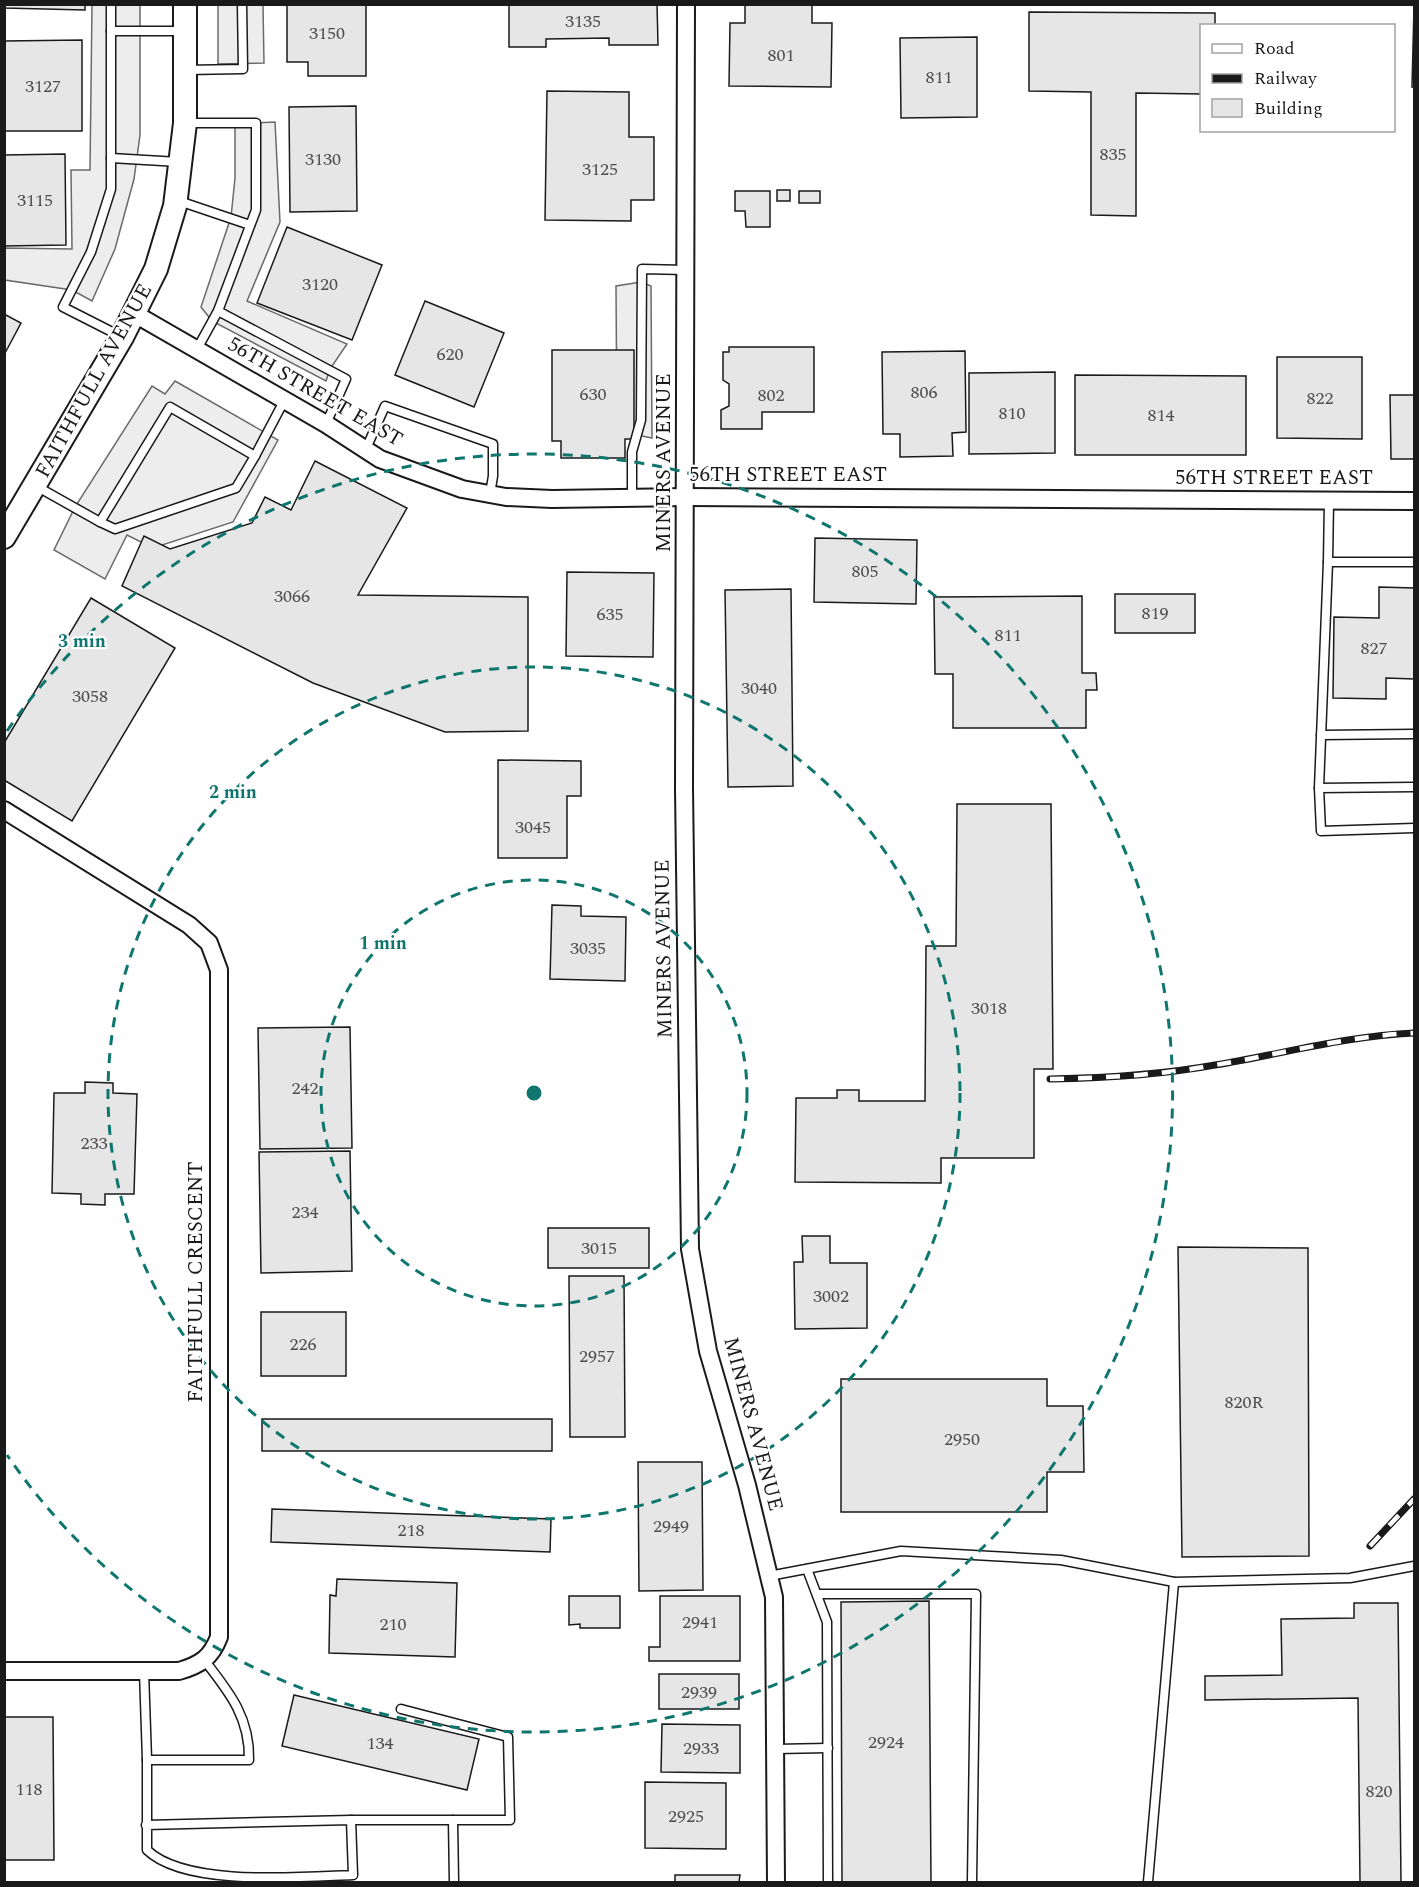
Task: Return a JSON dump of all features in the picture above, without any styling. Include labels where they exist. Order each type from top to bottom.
[{"type":"street","name":"FAITHFULL AVENUE","points":[[4,537],[122,337],[156,269],[176,200],[181,162],[185,123],[185,4]]},
{"type":"street","name":"MINERS AVENUE","points":[[686,4],[687,497],[684,788],[690,1250],[708,1351],[747,1485],[774,1597],[776,1882]]},
{"type":"street","name":"56TH STREET EAST","points":[[135,314],[326,424],[365,451],[419,476],[462,489],[490,494],[552,499],[687,497],[1414,501]]},
{"type":"street","name":"FAITHFULL CRESCENT","points":[[4,810],[200,933],[212,949],[219,970],[219,1637],[214,1650],[205,1661]]},
{"type":"street","points":[[4,1671],[178,1671],[205,1661]]},
{"type":"lane","points":[[111,4],[111,189],[91,252],[63,307],[122,337]]},
{"type":"lane","points":[[185,70],[243,69],[242,4]]},
{"type":"lane","points":[[111,31],[185,31]]},
{"type":"lane","points":[[185,123],[256,123],[256,210],[218,311],[196,349]]},
{"type":"lane","points":[[111,158],[181,162]]},
{"type":"lane","points":[[176,200],[250,225]]},
{"type":"lane","points":[[632,497],[632,452],[641,420],[642,269],[686,270]]},
{"type":"lane","points":[[218,311],[346,379],[326,424]]},
{"type":"lane","points":[[35,485],[116,529],[236,488],[284,401]]},
{"type":"lane","points":[[100,522],[170,406],[255,456]]},
{"type":"lane","points":[[365,451],[386,406],[493,444],[493,476],[490,494]]},
{"type":"lane","points":[[1329,501],[1319,788],[1321,831],[1414,828]]},
{"type":"lane","points":[[1328,562],[1414,562]]},
{"type":"lane","points":[[1322,735],[1414,734]]},
{"type":"lane","points":[[1319,788],[1414,787]]},
{"type":"lane","points":[[769,1576],[901,1551],[1061,1560],[1173,1582],[1350,1578],[1414,1566]]},
{"type":"lane","points":[[807,1569],[827,1622],[828,1882]]},
{"type":"lane","points":[[1148,1882],[1173,1582]]},
{"type":"lane","points":[[817,1594],[976,1594],[972,1882]]},
{"type":"lane","points":[[147,1760],[249,1760],[249,1737],[232,1696],[205,1661]]},
{"type":"lane","points":[[144,1671],[147,1850],[156,1860],[178,1870],[234,1878],[353,1875],[351,1820]]},
{"type":"lane","points":[[146,1825],[351,1820],[510,1820],[508,1737],[401,1708]]},
{"type":"lane","points":[[775,1749],[828,1748]]},
{"type":"lane","points":[[453,1820],[454,1882]]},
{"type":"shaded area","points":[[92,5],[140,5],[140,135],[134,179],[115,249],[92,301],[72,290],[5,280],[4,248],[72,249],[71,170],[90,170]]},
{"type":"shaded area","points":[[218,5],[263,5],[264,63],[218,64]]},
{"type":"shaded area","points":[[275,122],[280,222],[247,301],[347,344],[330,369],[326,381],[212,321],[201,307],[231,217],[235,178],[235,124]]},
{"type":"shaded area","points":[[641,282],[651,286],[652,438],[637,435],[617,438],[616,286]]},
{"type":"shaded area","points":[[175,381],[278,440],[233,522],[153,548],[127,535],[105,579],[54,550],[75,507],[152,386],[165,394]]},
{"type":"building","points":[[4,4],[85,4],[85,10],[4,8]]},
{"type":"building","points":[[287,4],[366,4],[366,76],[308,76],[308,62],[287,62]]},
{"type":"building","points":[[509,4],[657,4],[658,45],[609,45],[609,38],[546,39],[546,47],[509,47]]},
{"type":"building","points":[[745,4],[812,4],[812,23],[832,23],[831,87],[729,86],[730,23],[745,23]]},
{"type":"building","points":[[1414,7],[1414,87],[1412,87]]},
{"type":"building","points":[[1029,12],[1215,13],[1215,24],[1200,24],[1200,94],[1136,93],[1136,216],[1091,215],[1091,92],[1029,91]]},
{"type":"building","points":[[977,37],[977,117],[901,118],[900,38]]},
{"type":"building","points":[[82,40],[82,131],[4,131],[4,41]]},
{"type":"building","points":[[547,91],[629,92],[629,137],[654,137],[654,200],[631,200],[631,221],[545,220]]},
{"type":"building","points":[[356,106],[357,211],[290,212],[289,107]]},
{"type":"building","points":[[65,154],[66,245],[4,246],[4,155]]},
{"type":"building","points":[[777,190],[790,190],[790,201],[777,201]]},
{"type":"building","points":[[735,191],[770,191],[770,227],[746,227],[745,211],[735,211]]},
{"type":"building","points":[[799,191],[820,191],[820,203],[799,203]]},
{"type":"building","points":[[287,227],[382,265],[352,340],[257,303]]},
{"type":"building","points":[[425,301],[504,333],[474,407],[395,375]]},
{"type":"building","points":[[4,314],[21,323],[4,355]]},
{"type":"building","points":[[729,347],[814,347],[814,412],[762,412],[762,429],[721,429],[721,410],[729,406],[729,384],[723,380],[723,352],[729,352]]},
{"type":"building","points":[[552,350],[634,350],[634,439],[625,439],[625,458],[561,458],[561,441],[552,441]]},
{"type":"building","points":[[965,351],[966,432],[952,433],[953,456],[900,457],[900,434],[883,434],[882,352]]},
{"type":"building","points":[[1277,357],[1362,357],[1362,439],[1277,438]]},
{"type":"building","points":[[1055,372],[1055,453],[969,454],[969,373]]},
{"type":"building","points":[[1075,375],[1246,376],[1246,455],[1075,455]]},
{"type":"building","points":[[1390,395],[1414,395],[1414,459],[1391,459]]},
{"type":"building","points":[[315,461],[407,508],[358,595],[528,597],[528,731],[445,732],[313,683],[122,586],[144,536],[170,549],[252,523],[265,497],[291,510]]},
{"type":"building","points":[[815,538],[917,540],[916,604],[814,602]]},
{"type":"building","points":[[567,572],[654,573],[653,657],[566,656]]},
{"type":"building","points":[[1379,587],[1414,588],[1414,679],[1386,678],[1386,699],[1333,698],[1334,617],[1379,618]]},
{"type":"building","points":[[791,589],[793,786],[728,787],[725,590]]},
{"type":"building","points":[[1115,594],[1195,594],[1195,633],[1115,633]]},
{"type":"building","points":[[1082,596],[1082,673],[1096,673],[1097,690],[1086,690],[1086,728],[953,728],[953,674],[935,674],[934,597]]},
{"type":"building","points":[[91,598],[175,648],[72,821],[4,780],[4,743]]},
{"type":"building","points":[[498,760],[581,761],[581,796],[567,796],[567,858],[498,858]]},
{"type":"building","points":[[957,804],[1051,804],[1053,1069],[1034,1069],[1034,1158],[941,1158],[941,1183],[795,1182],[796,1098],[837,1098],[837,1090],[859,1090],[859,1101],[925,1101],[926,946],[956,946]]},
{"type":"building","points":[[552,905],[581,906],[581,916],[626,917],[625,981],[550,979]]},
{"type":"building","points":[[350,1027],[352,1148],[260,1149],[258,1028]]},
{"type":"building","points":[[85,1082],[113,1083],[113,1093],[137,1094],[134,1194],[105,1194],[105,1205],[81,1204],[81,1194],[52,1193],[54,1093],[85,1093]]},
{"type":"building","points":[[350,1151],[352,1271],[261,1273],[259,1152]]},
{"type":"building","points":[[548,1228],[649,1228],[649,1268],[548,1268]]},
{"type":"building","points":[[802,1236],[830,1236],[830,1263],[867,1263],[867,1328],[795,1329],[794,1262],[803,1262]]},
{"type":"building","points":[[1178,1247],[1308,1248],[1309,1556],[1182,1557]]},
{"type":"building","points":[[569,1276],[624,1276],[625,1437],[570,1437]]},
{"type":"building","points":[[261,1312],[346,1312],[346,1376],[261,1376]]},
{"type":"building","points":[[841,1379],[1047,1379],[1047,1406],[1083,1406],[1084,1472],[1047,1472],[1047,1512],[841,1512]]},
{"type":"building","points":[[262,1419],[552,1419],[552,1451],[262,1451]]},
{"type":"building","points":[[638,1462],[702,1462],[703,1590],[639,1591]]},
{"type":"building","points":[[272,1509],[551,1519],[550,1552],[271,1542]]},
{"type":"building","points":[[337,1579],[457,1583],[455,1657],[329,1653],[330,1595],[336,1596]]},
{"type":"building","points":[[569,1596],[620,1596],[620,1628],[580,1628],[580,1624],[569,1625]]},
{"type":"building","points":[[660,1596],[740,1596],[740,1661],[649,1661],[649,1647],[660,1647]]},
{"type":"building","points":[[929,1601],[931,1882],[842,1882],[841,1602]]},
{"type":"building","points":[[1354,1603],[1398,1603],[1401,1882],[1360,1882],[1358,1698],[1205,1700],[1205,1676],[1282,1675],[1281,1619],[1354,1618]]},
{"type":"building","points":[[659,1674],[739,1674],[739,1709],[659,1709]]},
{"type":"building","points":[[294,1695],[479,1739],[467,1790],[282,1746]]},
{"type":"building","points":[[4,1717],[53,1717],[54,1860],[4,1860]]},
{"type":"building","points":[[662,1724],[740,1725],[740,1773],[661,1772]]},
{"type":"building","points":[[645,1782],[726,1783],[726,1849],[645,1848]]},
{"type":"building","points":[[675,1875],[740,1875],[739,1882],[675,1882]]},
{"type":"railway","points":[[1050,1079],[1153,1074],[1240,1061],[1364,1038],[1414,1033]]},
{"type":"railway","points":[[1370,1546],[1414,1499]]}]
